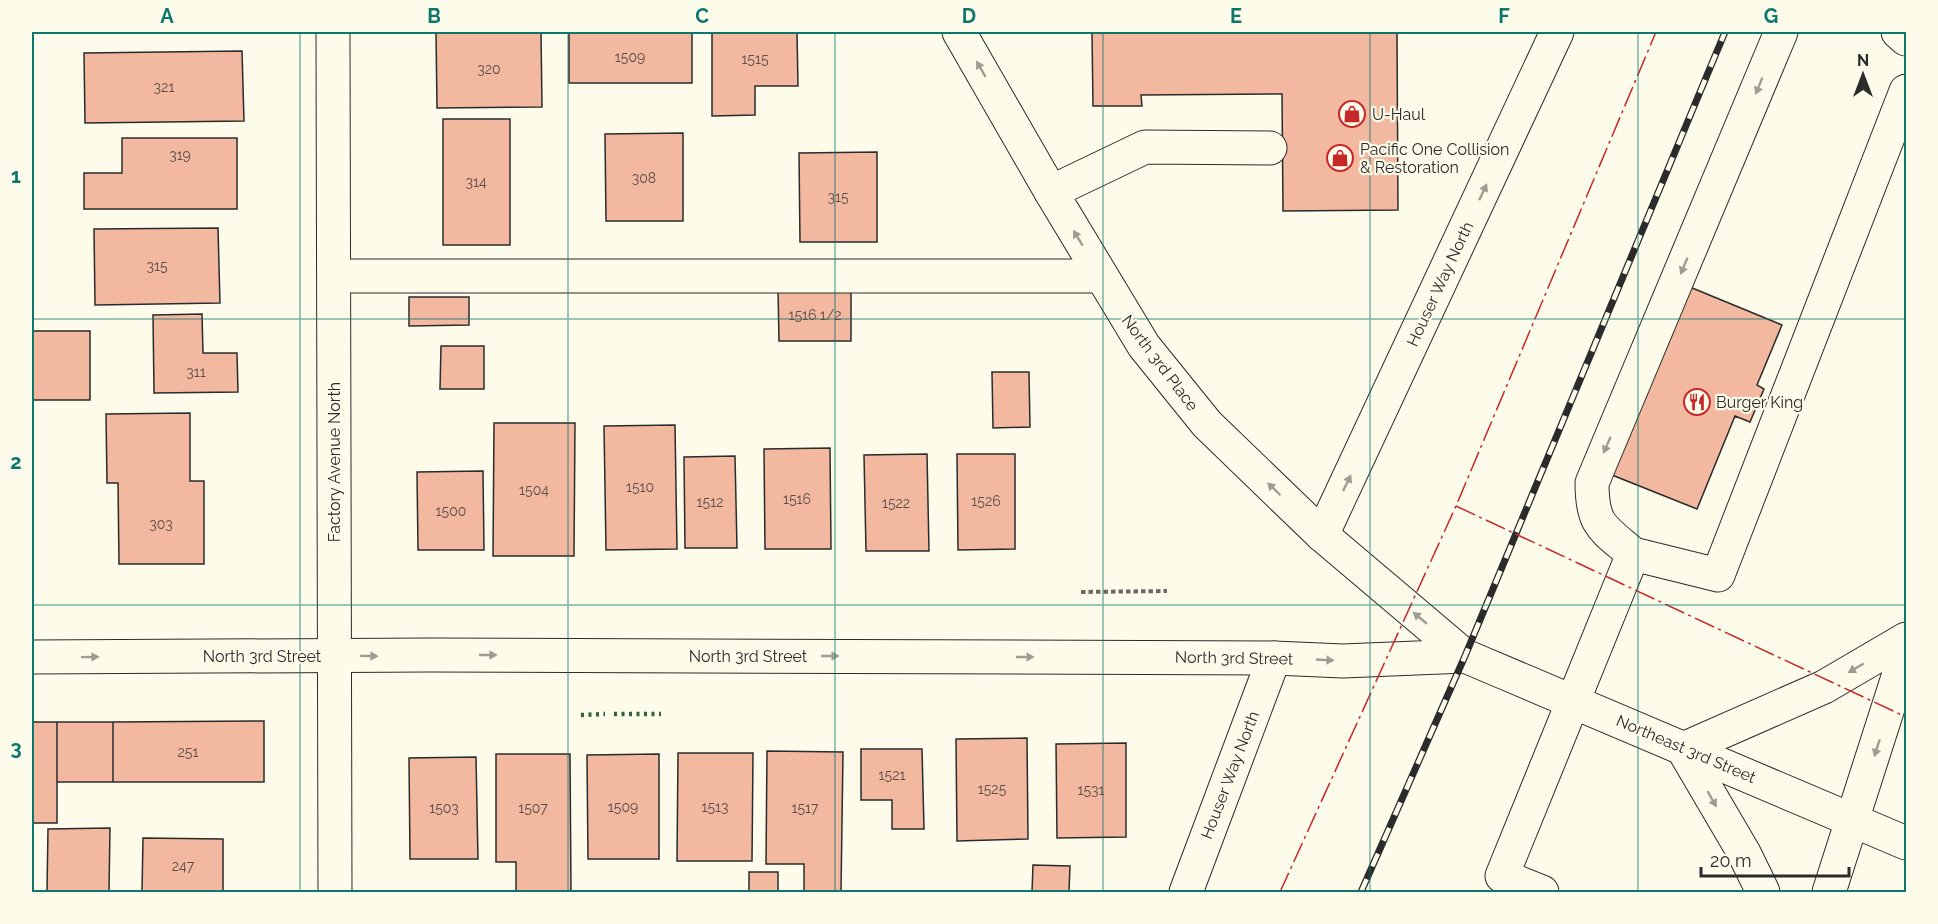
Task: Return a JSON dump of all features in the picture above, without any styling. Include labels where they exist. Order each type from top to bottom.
[{"type":"main road","name":"Factory Avenue North","points":[[333,32],[335,892]]},
{"type":"main road","name":"North 3rd Place","points":[[959,32],[1101,276],[1169,380],[1207,424],[1322,536],[1465,656]]},
{"type":"main road","name":"Houser Way North","points":[[1322,536],[1557,32]]},
{"type":"main road","points":[[1781,32],[1592,483],[1592,508],[1600,526],[1633,554],[1718,575],[1906,91]]},
{"type":"main road","points":[[1898,32],[1906,39]]},
{"type":"main road","points":[[1051,192],[1145,147],[1270,148]]},
{"type":"main road","points":[[334,276],[1101,276]]},
{"type":"main road","points":[[1542,892],[1502,876],[1633,554]]},
{"type":"main road","points":[[1763,892],[1744,853],[1683,748],[1824,687],[1906,639]]},
{"type":"main road","points":[[1829,892],[1906,652]]},
{"type":"main road","name":"North 3rd Street","points":[[32,657],[334,655],[1274,658],[1343,661],[1465,656]]},
{"type":"main road","name":"Northeast 3rd Street","points":[[1465,656],[1906,843]]},
{"type":"main road","name":"Houser Way North","points":[[1186,892],[1274,658]]},
{"type":"path","points":[[1081,592],[1167,591]]},
{"type":"building","points":[[436,32],[541,32],[542,107],[437,108]]},
{"type":"building","points":[[569,32],[692,32],[692,83],[569,83]]},
{"type":"building","points":[[712,32],[797,32],[798,86],[755,86],[755,115],[712,116]]},
{"type":"building","name":"Pacific One Collision & Restoration","points":[[1092,32],[1397,32],[1398,210],[1283,211],[1282,94],[1141,95],[1142,106],[1093,106]]},
{"type":"building","points":[[242,51],[244,121],[85,123],[84,53]]},
{"type":"building","points":[[443,119],[510,119],[510,245],[443,245]]},
{"type":"building","points":[[683,133],[683,221],[606,221],[605,134]]},
{"type":"building","points":[[122,138],[237,138],[237,209],[84,209],[84,173],[122,173]]},
{"type":"building","points":[[877,152],[877,242],[800,242],[799,153]]},
{"type":"building","points":[[218,228],[220,303],[95,305],[94,229]]},
{"type":"building","name":"Burger King","points":[[1685,285],[1782,325],[1757,385],[1764,389],[1750,422],[1735,416],[1697,509],[1607,473]]},
{"type":"building","points":[[778,289],[851,289],[851,341],[779,341]]},
{"type":"building","points":[[409,297],[469,297],[469,325],[409,326]]},
{"type":"building","points":[[202,314],[203,353],[237,353],[238,392],[154,393],[153,315]]},
{"type":"building","points":[[32,331],[90,331],[90,400],[32,400]]},
{"type":"building","points":[[441,346],[484,346],[484,389],[440,389]]},
{"type":"building","points":[[992,372],[1029,372],[1030,427],[993,428]]},
{"type":"building","points":[[190,413],[190,481],[204,481],[204,564],[119,564],[118,483],[107,483],[106,414]]},
{"type":"building","points":[[494,423],[575,423],[574,556],[493,556]]},
{"type":"building","points":[[675,425],[677,549],[606,550],[604,426]]},
{"type":"building","points":[[830,448],[831,549],[765,549],[764,449]]},
{"type":"building","points":[[927,454],[929,551],[866,551],[864,455]]},
{"type":"building","points":[[957,454],[1015,454],[1015,549],[958,550]]},
{"type":"building","points":[[735,456],[737,548],[685,548],[684,457]]},
{"type":"building","points":[[483,471],[484,550],[418,550],[417,472]]},
{"type":"building","points":[[264,721],[264,782],[113,782],[113,722]]},
{"type":"building","points":[[32,722],[57,722],[57,823],[32,823]]},
{"type":"building","points":[[57,722],[113,722],[113,782],[57,782]]},
{"type":"building","points":[[1027,738],[1028,839],[957,841],[956,739]]},
{"type":"building","points":[[1126,743],[1126,837],[1057,838],[1056,744]]},
{"type":"building","points":[[861,749],[922,749],[924,829],[892,829],[892,800],[861,800]]},
{"type":"building","points":[[767,751],[843,752],[841,892],[804,892],[804,864],[766,864]]},
{"type":"building","points":[[678,753],[753,753],[752,861],[677,861]]},
{"type":"building","points":[[496,754],[570,754],[571,892],[516,892],[516,862],[496,862]]},
{"type":"building","points":[[659,754],[659,859],[588,859],[587,755]]},
{"type":"building","points":[[476,757],[478,859],[410,859],[409,758]]},
{"type":"building","points":[[110,828],[109,892],[47,892],[48,829]]},
{"type":"building","points":[[143,838],[223,839],[223,892],[142,892]]},
{"type":"building","points":[[1033,865],[1070,866],[1069,892],[1032,892]]},
{"type":"building","points":[[749,872],[778,872],[778,892],[749,892]]},
{"type":"railway","points":[[1361,892],[1465,656],[1725,32]]},
{"type":"hedge","points":[[581,715],[605,714]]},
{"type":"hedge","points":[[614,714],[661,714]]},
{"type":"power","points":[[1280,892],[1456,506],[1656,32]]},
{"type":"power","points":[[1456,506],[1906,717]]},
{"type":"place","name":"U-Haul","points":[[1352,114]]},
{"type":"place","name":"Pacific One Collision & Restoration","points":[[1340,158]]},
{"type":"place","name":"Burger King","points":[[1697,402]]}]
